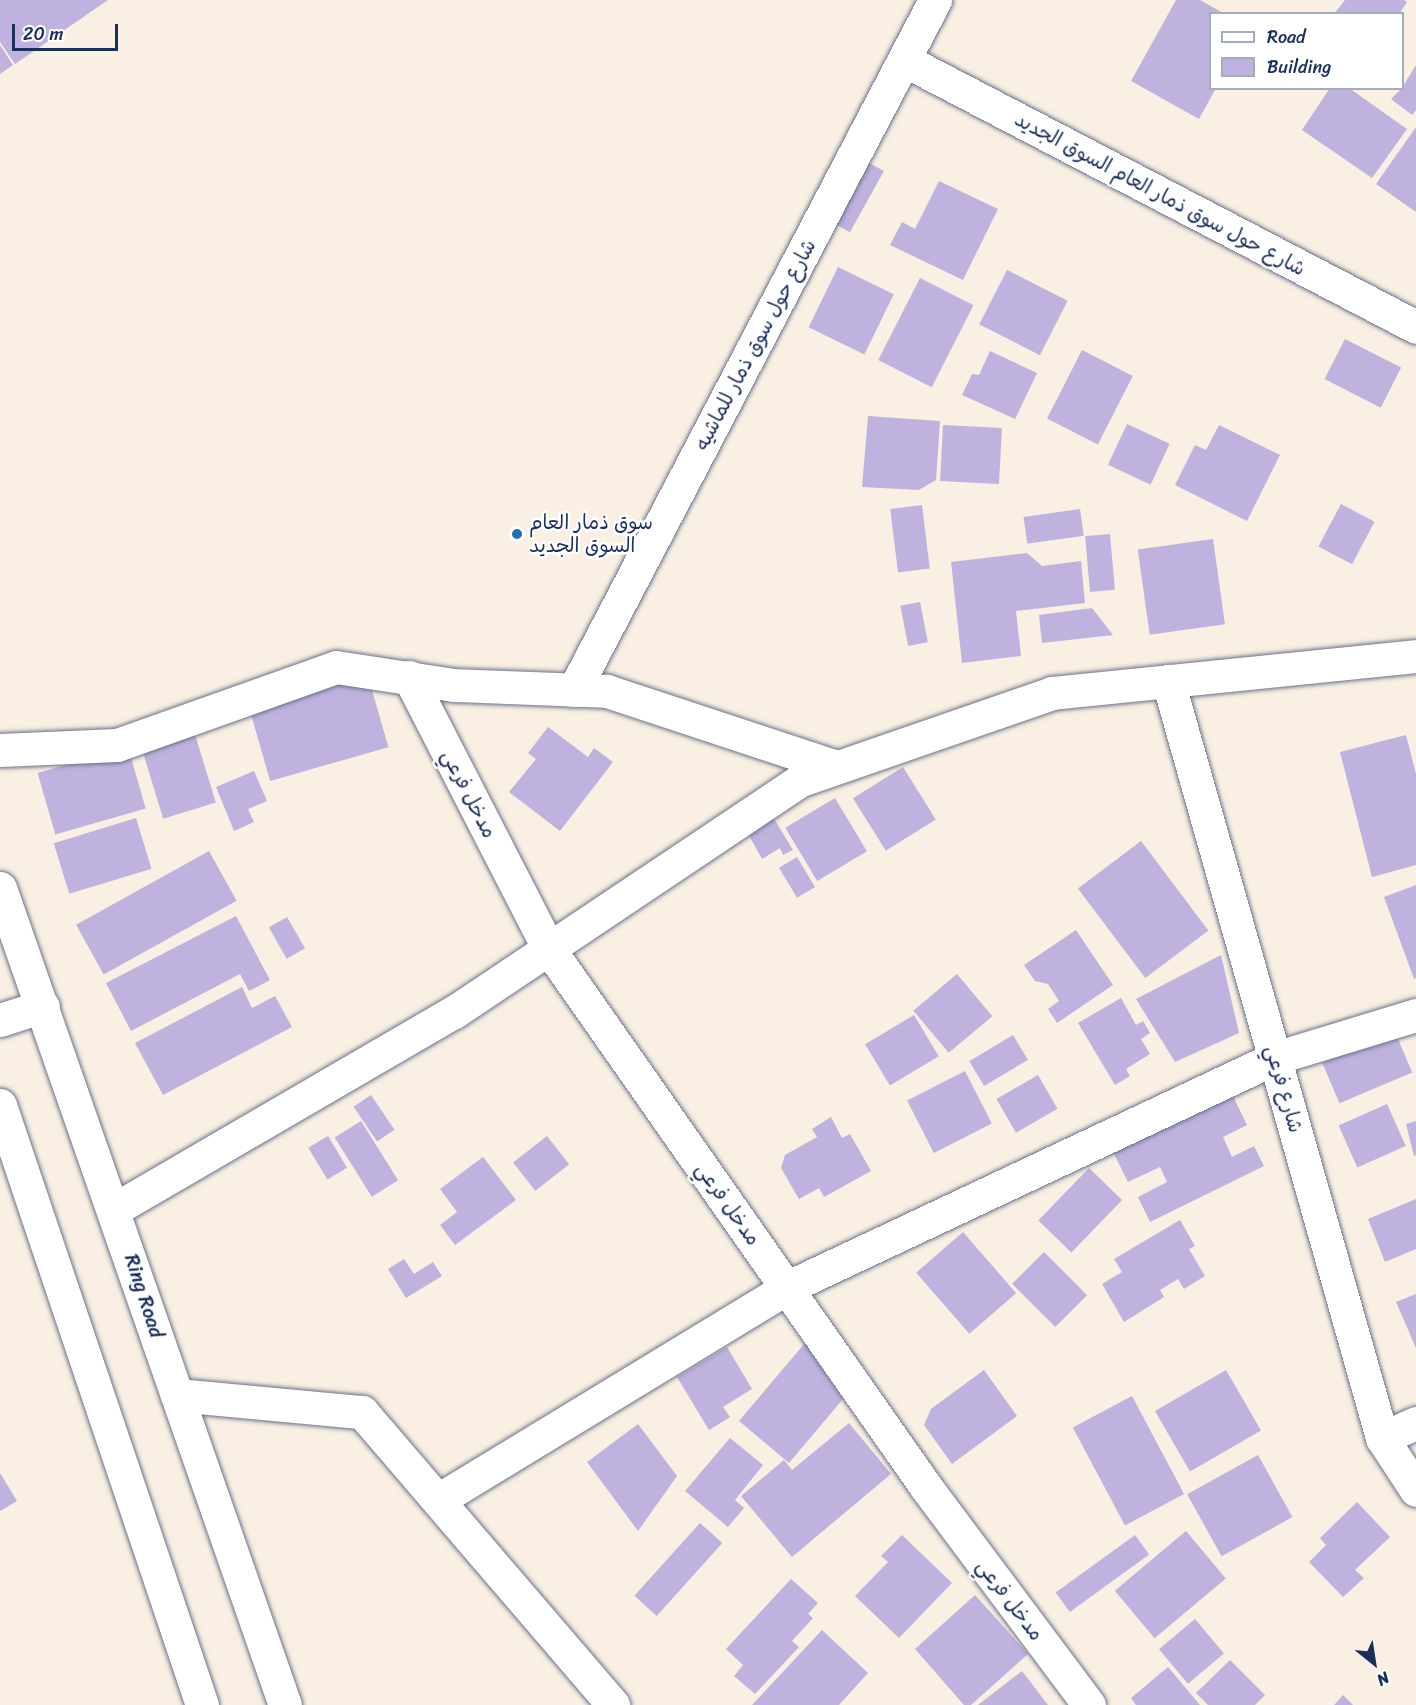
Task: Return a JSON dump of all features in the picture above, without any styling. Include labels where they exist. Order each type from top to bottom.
[{"type":"street","name":"شارع حول سوق ذمار للماشيه","points":[[574,690],[935,0]]},
{"type":"street","name":"شارع حول سوق ذمار العام السوق الجديد","points":[[904,60],[1416,327]]},
{"type":"street","points":[[115,1209],[454,1012],[801,780],[1052,693],[1416,656]]},
{"type":"street","points":[[0,750],[117,745],[336,668],[454,685],[607,691],[837,767]]},
{"type":"street","name":"مدخل فرعي","points":[[409,677],[549,949],[926,1487],[1089,1705]]},
{"type":"street","name":"شارع فرعي","points":[[1168,681],[1382,1438],[1416,1490]]},
{"type":"street","name":"Ring Road","points":[[0,888],[115,1209],[285,1705]]},
{"type":"street","points":[[0,1020],[43,1006]]},
{"type":"street","points":[[438,1500],[786,1288],[1275,1058],[1416,1015]]},
{"type":"street","points":[[0,1105],[202,1705]]},
{"type":"street","points":[[177,1395],[362,1412],[614,1705]]},
{"type":"street","points":[[1382,1438],[1416,1422]]},
{"type":"building","points":[[0,0],[108,0],[15,64],[0,42]]},
{"type":"building","points":[[1176,0],[1200,0],[1221,12],[1209,12],[1209,90],[1215,90],[1199,119],[1131,81]]},
{"type":"building","points":[[1345,0],[1404,0],[1407,2],[1400,12],[1336,12]]},
{"type":"building","points":[[0,45],[13,65],[0,74]]},
{"type":"building","points":[[1416,65],[1416,110],[1412,115],[1391,99],[1400,90],[1404,90],[1404,85]]},
{"type":"building","points":[[1329,90],[1352,90],[1407,129],[1372,178],[1302,130]]},
{"type":"building","points":[[1416,127],[1416,212],[1376,184]]},
{"type":"building","points":[[862,159],[884,171],[850,232],[828,220]]},
{"type":"building","points":[[939,181],[998,209],[963,280],[890,245],[902,222],[915,229]]},
{"type":"building","points":[[838,267],[894,294],[864,354],[809,327]]},
{"type":"building","points":[[1007,270],[1068,301],[1040,355],[979,324]]},
{"type":"building","points":[[920,278],[973,305],[932,387],[878,360]]},
{"type":"building","points":[[1345,339],[1401,368],[1381,408],[1325,379]]},
{"type":"building","points":[[1082,350],[1133,376],[1098,444],[1047,419]]},
{"type":"building","points":[[990,351],[1037,373],[1015,419],[962,395],[972,374],[979,375]]},
{"type":"building","points":[[868,416],[940,421],[936,480],[919,490],[862,487]]},
{"type":"building","points":[[1127,424],[1170,444],[1151,485],[1108,465]]},
{"type":"building","points":[[943,425],[1002,428],[999,484],[940,481]]},
{"type":"building","points":[[1219,425],[1280,455],[1247,521],[1175,485],[1195,445],[1206,450]]},
{"type":"building","points":[[1341,504],[1375,522],[1352,564],[1318,546]]},
{"type":"building","points":[[922,505],[930,569],[898,572],[890,509]]},
{"type":"building","points":[[1080,509],[1084,536],[1027,544],[1024,517]]},
{"type":"building","points":[[1110,534],[1115,590],[1090,592],[1085,536]]},
{"type":"building","points":[[1213,539],[1225,624],[1150,635],[1138,550]]},
{"type":"building","points":[[1027,553],[1042,566],[1081,561],[1085,603],[1016,611],[1021,656],[962,663],[951,562]]},
{"type":"building","points":[[920,602],[928,642],[908,646],[900,606]]},
{"type":"building","points":[[1092,608],[1113,635],[1042,643],[1039,615]]},
{"type":"building","points":[[368,676],[388,747],[270,781],[250,710]]},
{"type":"building","points":[[548,727],[588,757],[594,748],[613,762],[560,831],[509,792],[536,759],[528,753]]},
{"type":"building","points":[[193,728],[216,803],[163,819],[140,744]]},
{"type":"building","points":[[1406,735],[1416,774],[1416,865],[1372,877],[1340,752]]},
{"type":"building","points":[[128,747],[146,809],[55,834],[38,773]]},
{"type":"building","points":[[903,767],[936,820],[886,851],[853,798]]},
{"type":"building","points":[[254,771],[267,801],[248,809],[254,822],[234,831],[216,787]]},
{"type":"building","points":[[835,798],[867,851],[817,881],[785,828]]},
{"type":"building","points":[[773,817],[793,850],[783,855],[780,848],[762,859],[747,832]]},
{"type":"building","points":[[136,818],[151,869],[69,894],[54,843]]},
{"type":"building","points":[[1141,841],[1208,930],[1145,978],[1078,889]]},
{"type":"building","points":[[209,851],[237,901],[104,975],[76,925]]},
{"type":"building","points":[[797,857],[815,887],[797,898],[779,868]]},
{"type":"building","points":[[1416,885],[1416,978],[1414,979],[1384,897]]},
{"type":"building","points":[[236,916],[270,980],[249,991],[240,974],[131,1031],[106,983]]},
{"type":"building","points":[[287,917],[305,948],[287,959],[269,928]]},
{"type":"building","points":[[1076,930],[1113,985],[1057,1023],[1048,1009],[1059,1001],[1048,984],[1035,981],[1024,965]]},
{"type":"building","points":[[1221,955],[1239,1033],[1175,1062],[1136,999]]},
{"type":"building","points":[[957,974],[992,1016],[949,1053],[913,1011]]},
{"type":"building","points":[[242,987],[252,1008],[275,996],[292,1027],[163,1095],[135,1043]]},
{"type":"building","points":[[1121,998],[1136,1025],[1143,1021],[1150,1033],[1141,1039],[1150,1054],[1126,1069],[1130,1076],[1115,1085],[1078,1023]]},
{"type":"building","points":[[914,1015],[939,1056],[890,1086],[865,1044]]},
{"type":"building","points":[[1395,1032],[1412,1073],[1339,1103],[1322,1063]]},
{"type":"building","points":[[1013,1035],[1028,1060],[984,1086],[969,1061]]},
{"type":"building","points":[[965,1071],[992,1124],[934,1153],[907,1101]]},
{"type":"building","points":[[1038,1075],[1058,1109],[1016,1133],[996,1099]]},
{"type":"building","points":[[1229,1088],[1247,1125],[1223,1137],[1232,1157],[1254,1146],[1264,1166],[1150,1222],[1138,1197],[1167,1182],[1160,1167],[1128,1182],[1110,1146]]},
{"type":"building","points":[[371,1095],[394,1130],[377,1142],[354,1107]]},
{"type":"building","points":[[1387,1104],[1406,1146],[1357,1168],[1339,1126]]},
{"type":"building","points":[[831,1117],[842,1138],[850,1134],[871,1171],[824,1197],[819,1188],[799,1199],[781,1168],[785,1155],[817,1137],[812,1129]]},
{"type":"building","points":[[361,1121],[398,1180],[372,1197],[335,1137]]},
{"type":"building","points":[[1416,1121],[1416,1155],[1414,1156],[1406,1124]]},
{"type":"building","points":[[328,1136],[347,1168],[327,1180],[308,1148]]},
{"type":"building","points":[[547,1136],[569,1164],[535,1191],[513,1162]]},
{"type":"building","points":[[483,1157],[516,1200],[455,1245],[440,1225],[457,1212],[440,1189]]},
{"type":"building","points":[[1089,1168],[1122,1200],[1071,1252],[1038,1221]]},
{"type":"building","points":[[1416,1199],[1416,1249],[1385,1262],[1368,1219]]},
{"type":"building","points":[[1180,1220],[1195,1246],[1189,1249],[1205,1276],[1184,1289],[1178,1279],[1160,1290],[1164,1297],[1124,1322],[1102,1284],[1122,1272],[1114,1259]]},
{"type":"building","points":[[963,1232],[1016,1293],[969,1334],[916,1273]]},
{"type":"building","points":[[1044,1252],[1087,1295],[1055,1327],[1012,1284]]},
{"type":"building","points":[[404,1259],[414,1274],[433,1262],[442,1276],[406,1298],[388,1269]]},
{"type":"building","points":[[1416,1294],[1416,1348],[1396,1302]]},
{"type":"building","points":[[805,1343],[843,1399],[789,1463],[739,1421]]},
{"type":"building","points":[[727,1347],[752,1389],[723,1407],[730,1417],[709,1430],[677,1377]]},
{"type":"building","points":[[984,1370],[1017,1416],[952,1464],[924,1425],[931,1409]]},
{"type":"building","points":[[1226,1370],[1261,1431],[1190,1472],[1155,1411]]},
{"type":"building","points":[[1132,1396],[1184,1494],[1125,1525],[1073,1427]]},
{"type":"building","points":[[849,1423],[891,1474],[792,1557],[741,1496],[784,1460],[792,1470]]},
{"type":"building","points":[[638,1424],[677,1476],[638,1531],[587,1462]]},
{"type":"building","points":[[730,1438],[763,1465],[735,1500],[744,1508],[728,1527],[685,1491]]},
{"type":"building","points":[[1258,1455],[1292,1517],[1222,1556],[1187,1494]]},
{"type":"building","points":[[0,1473],[17,1501],[0,1511]]},
{"type":"building","points":[[1357,1502],[1390,1537],[1355,1570],[1364,1578],[1343,1597],[1309,1562],[1326,1545],[1320,1538]]},
{"type":"building","points":[[700,1523],[722,1543],[657,1616],[634,1596]]},
{"type":"building","points":[[1186,1531],[1226,1578],[1155,1638],[1115,1591]]},
{"type":"building","points":[[902,1535],[952,1583],[899,1638],[855,1596],[888,1562],[881,1556]]},
{"type":"building","points":[[1135,1535],[1149,1554],[1070,1612],[1056,1593]]},
{"type":"building","points":[[791,1579],[818,1603],[808,1614],[813,1618],[792,1641],[799,1647],[755,1694],[734,1676],[743,1665],[726,1649]]},
{"type":"building","points":[[975,1595],[1028,1654],[971,1705],[964,1705],[915,1649]]},
{"type":"building","points":[[1195,1619],[1224,1653],[1188,1684],[1159,1649]]},
{"type":"building","points":[[822,1630],[868,1673],[839,1705],[752,1705]]},
{"type":"building","points":[[1230,1660],[1265,1695],[1255,1705],[1208,1705],[1196,1693]]},
{"type":"building","points":[[1168,1667],[1200,1705],[1136,1705],[1131,1698]]},
{"type":"building","points":[[1022,1671],[1048,1705],[978,1705]]},
{"type":"building","points":[[1343,1695],[1353,1705],[1334,1705]]},
{"type":"place","name":"سوق ذمار العام السوق الجديد","points":[[517,534]]}]
